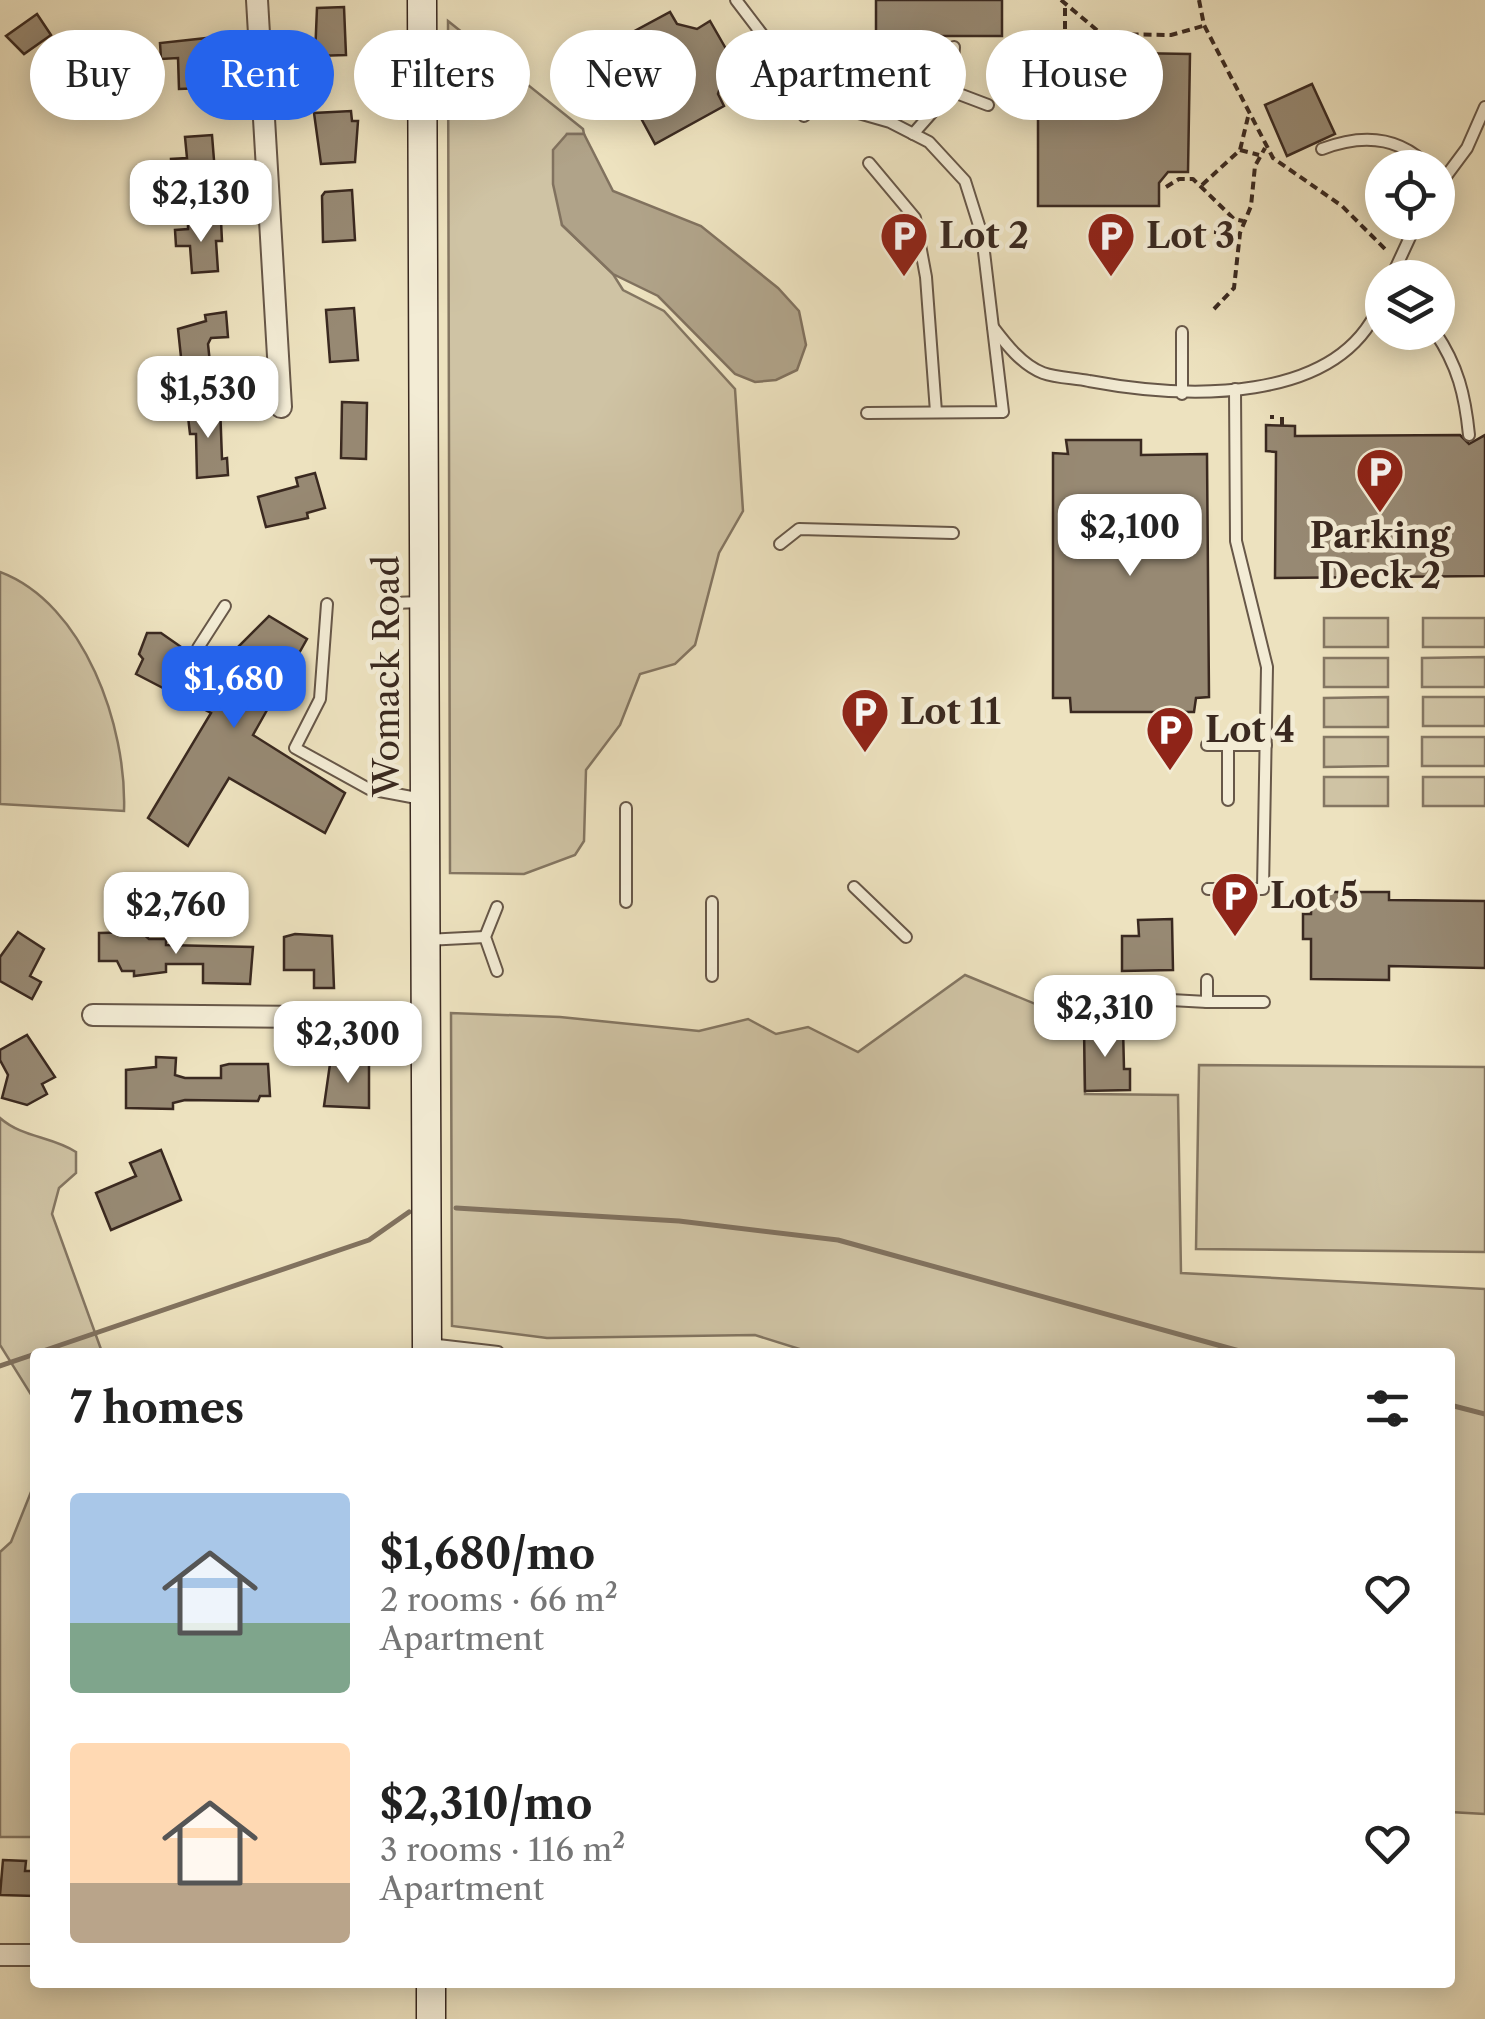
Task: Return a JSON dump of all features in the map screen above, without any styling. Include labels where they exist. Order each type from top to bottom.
[{"type":"street","points":[[256,0],[281,407]]},
{"type":"street","name":"Womack Road","points":[[422,0],[426,1348]]},
{"type":"street","points":[[93,1015],[425,1018]]},
{"type":"street","points":[[0,1955],[30,1955]]},
{"type":"street","points":[[431,1988],[431,2019]]},
{"type":"lane","points":[[736,0],[759,30]]},
{"type":"lane","points":[[1455,162],[1467,148],[1485,107]]},
{"type":"lane","points":[[867,413],[1003,412],[982,235],[964,181],[929,142],[874,120]]},
{"type":"lane","points":[[913,134],[926,120]]},
{"type":"lane","points":[[1322,148],[1360,136],[1407,150]]},
{"type":"lane","points":[[869,163],[914,218],[926,277],[936,412]]},
{"type":"lane","points":[[992,326],[1009,349],[1043,373],[1182,394],[1292,379],[1334,362],[1365,322]]},
{"type":"lane","points":[[1182,332],[1182,394]]},
{"type":"lane","points":[[1448,350],[1466,396],[1469,435]]},
{"type":"lane","points":[[1208,889],[1263,889],[1266,668],[1236,541],[1235,389]]},
{"type":"lane","points":[[780,544],[800,529],[953,533]]},
{"type":"lane","points":[[392,603],[424,602]]},
{"type":"lane","points":[[327,604],[320,699],[295,748],[364,786],[392,796],[425,799]]},
{"type":"lane","points":[[198,648],[225,606]]},
{"type":"lane","points":[[1207,745],[1266,745]]},
{"type":"lane","points":[[1228,745],[1228,800]]},
{"type":"lane","points":[[626,808],[626,902]]},
{"type":"lane","points":[[854,888],[906,937]]},
{"type":"lane","points":[[712,902],[712,976]]},
{"type":"lane","points":[[498,906],[485,936],[498,971]]},
{"type":"lane","points":[[425,940],[485,936]]},
{"type":"lane","points":[[1208,980],[1208,1002]]},
{"type":"lane","points":[[1171,1000],[1264,1002]]},
{"type":"path","points":[[1061,0],[1097,30]]},
{"type":"path","points":[[1198,0],[1204,26],[1265,148],[1289,174],[1342,206],[1386,250]]},
{"type":"path","points":[[1066,7],[1066,30]]},
{"type":"path","points":[[1163,35],[1204,26]]},
{"type":"path","points":[[1202,184],[1240,150],[1248,115]]},
{"type":"path","points":[[1214,309],[1234,288],[1240,233],[1251,206],[1259,155],[1265,148]]},
{"type":"path","points":[[1240,150],[1259,155]]},
{"type":"path","points":[[1166,187],[1179,179],[1193,178],[1234,219],[1244,221]]},
{"type":"path","points":[[1214,232],[1240,233]]},
{"type":"path","points":[[1282,417],[1282,426]]},
{"type":"shaded area","points":[[530,87],[550,103],[550,120],[572,120],[583,129],[584,134],[567,134],[562,225],[613,274],[623,290],[664,311],[735,389],[743,511],[719,553],[695,645],[675,664],[640,674],[620,725],[586,770],[584,841],[575,855],[524,874],[450,873],[448,120],[530,120]]},
{"type":"shaded area","points":[[567,134],[584,134],[613,191],[701,226],[778,288],[799,311],[806,345],[797,370],[776,380],[755,382],[735,374],[658,296],[613,274],[562,225],[553,184],[553,150]]},
{"type":"shaded area","points":[[0,572],[30,588],[56,611],[95,672],[118,743],[124,811],[0,804]]},
{"type":"shaded area","points":[[1324,618],[1388,618],[1388,647],[1324,647]]},
{"type":"shaded area","points":[[1423,618],[1485,618],[1485,647],[1423,647]]},
{"type":"shaded area","points":[[1485,657],[1485,687],[1422,687],[1422,658]]},
{"type":"shaded area","points":[[1324,658],[1388,658],[1388,687],[1324,687]]},
{"type":"shaded area","points":[[1388,697],[1388,727],[1324,727],[1324,698]]},
{"type":"shaded area","points":[[1423,697],[1485,697],[1485,726],[1423,726]]},
{"type":"shaded area","points":[[1324,737],[1388,737],[1388,766],[1324,767]]},
{"type":"shaded area","points":[[1422,737],[1485,737],[1485,766],[1422,766]]},
{"type":"shaded area","points":[[1324,777],[1388,777],[1388,806],[1324,806]]},
{"type":"shaded area","points":[[1423,777],[1485,777],[1485,806],[1423,806]]},
{"type":"shaded area","points":[[965,975],[1084,1024],[1085,1094],[1178,1095],[1181,1273],[1485,1289],[1485,1814],[1455,1812],[1455,1348],[796,1348],[755,1335],[547,1338],[452,1326],[451,1013],[560,1017],[699,1031],[748,1019],[776,1034],[808,1027],[858,1052]]},
{"type":"shaded area","points":[[1199,1065],[1485,1067],[1485,1252],[1196,1249]]},
{"type":"shaded area","points":[[0,1118],[18,1130],[76,1152],[76,1173],[59,1188],[52,1214],[101,1348],[30,1348],[30,1393],[0,1345]]},
{"type":"shaded area","points":[[30,1494],[30,1837],[0,1837],[0,1552],[11,1542]]},
{"type":"building","points":[[876,0],[1002,0],[1002,30],[986,30],[986,36],[966,36],[966,30],[876,30]]},
{"type":"building","points":[[344,7],[346,55],[334,55],[334,30],[316,30],[317,8]]},
{"type":"building","points":[[670,12],[677,24],[697,29],[710,21],[716,31],[716,110],[655,144],[642,120],[696,120],[696,30],[636,30]]},
{"type":"building","points":[[37,14],[48,30],[30,30],[30,50],[24,54],[6,36]]},
{"type":"building","points":[[185,40],[185,89],[179,89],[178,58],[165,59],[165,42]]},
{"type":"building","points":[[1163,54],[1190,54],[1188,172],[1168,172],[1159,183],[1159,206],[1038,206],[1038,120],[1163,120]]},
{"type":"building","points":[[1312,84],[1335,134],[1287,156],[1265,105]]},
{"type":"building","points":[[351,111],[352,121],[358,121],[355,162],[321,164],[315,120],[334,120],[334,112]]},
{"type":"building","points":[[212,135],[216,185],[189,187],[189,179],[172,180],[171,159],[187,158],[185,137]]},
{"type":"building","points":[[352,190],[355,240],[323,242],[322,196],[325,192]]},
{"type":"building","points":[[221,221],[222,241],[216,241],[218,271],[192,273],[190,246],[176,246],[175,230],[188,229],[188,223]]},
{"type":"building","points":[[354,308],[358,360],[330,362],[326,310]]},
{"type":"building","points":[[226,312],[228,337],[211,338],[208,344],[211,373],[183,376],[178,329],[206,321],[205,315]]},
{"type":"building","points":[[342,402],[367,403],[366,459],[341,458]]},
{"type":"building","points":[[220,405],[222,459],[227,458],[228,475],[197,478],[196,434],[190,434],[187,408]]},
{"type":"building","name":"Parking Deck 2","points":[[1266,425],[1295,426],[1295,436],[1460,435],[1469,444],[1485,435],[1485,576],[1275,578],[1276,452],[1266,451]]},
{"type":"building","points":[[1066,440],[1141,440],[1141,455],[1207,454],[1209,697],[1196,698],[1194,712],[1071,712],[1070,698],[1053,698],[1053,453],[1068,454]]},
{"type":"building","points":[[315,473],[325,508],[307,513],[308,518],[266,527],[258,497],[298,486],[296,478]]},
{"type":"building","points":[[269,616],[307,639],[253,735],[345,793],[325,833],[229,778],[188,846],[148,818],[211,713],[136,674],[143,659],[139,654],[147,633],[161,633],[194,656],[226,669],[238,647]]},
{"type":"building","points":[[1312,892],[1389,892],[1389,900],[1485,901],[1485,968],[1389,966],[1389,980],[1311,979],[1311,939],[1303,939],[1303,914],[1311,914]]},
{"type":"building","points":[[1172,919],[1173,970],[1122,971],[1122,936],[1139,936],[1138,920]]},
{"type":"building","points":[[18,932],[44,949],[30,976],[41,982],[32,999],[0,981],[0,957]]},
{"type":"building","points":[[141,932],[149,939],[166,939],[166,945],[253,947],[250,984],[203,983],[203,964],[166,964],[166,972],[134,976],[134,971],[122,971],[117,961],[99,961],[99,933]]},
{"type":"building","points":[[332,936],[334,988],[314,988],[314,970],[284,970],[284,937]]},
{"type":"building","points":[[1123,1027],[1124,1069],[1130,1069],[1130,1090],[1085,1091],[1084,1028]]},
{"type":"building","points":[[27,1035],[55,1077],[42,1084],[47,1094],[27,1105],[2,1098],[8,1075],[0,1060],[0,1050]]},
{"type":"building","points":[[156,1057],[176,1058],[175,1075],[185,1078],[221,1078],[221,1066],[229,1064],[268,1064],[270,1096],[260,1096],[258,1101],[185,1100],[173,1103],[173,1109],[126,1108],[126,1070],[156,1067]]},
{"type":"building","points":[[330,1064],[369,1064],[369,1108],[324,1106]]},
{"type":"building","points":[[161,1150],[181,1200],[111,1230],[96,1193],[136,1176],[130,1163]]},
{"type":"building","points":[[3,1860],[26,1861],[30,1896],[0,1895]]},
{"type":"waterway","points":[[456,1208],[679,1221],[838,1240],[1229,1348]]},
{"type":"waterway","points":[[52,1348],[369,1240],[409,1212]]},
{"type":"waterway","points":[[0,1366],[30,1356]]},
{"type":"waterway","points":[[1455,1406],[1485,1414]]},
{"type":"place","name":"Lot 2","points":[[904,278]]},
{"type":"place","name":"Lot 3","points":[[1111,278]]},
{"type":"place","name":"Parking Deck 2","points":[[1380,514]]},
{"type":"place","name":"Lot 11","points":[[865,754]]},
{"type":"place","name":"Lot 4","points":[[1170,772]]},
{"type":"place","name":"Lot 5","points":[[1235,938]]}]
